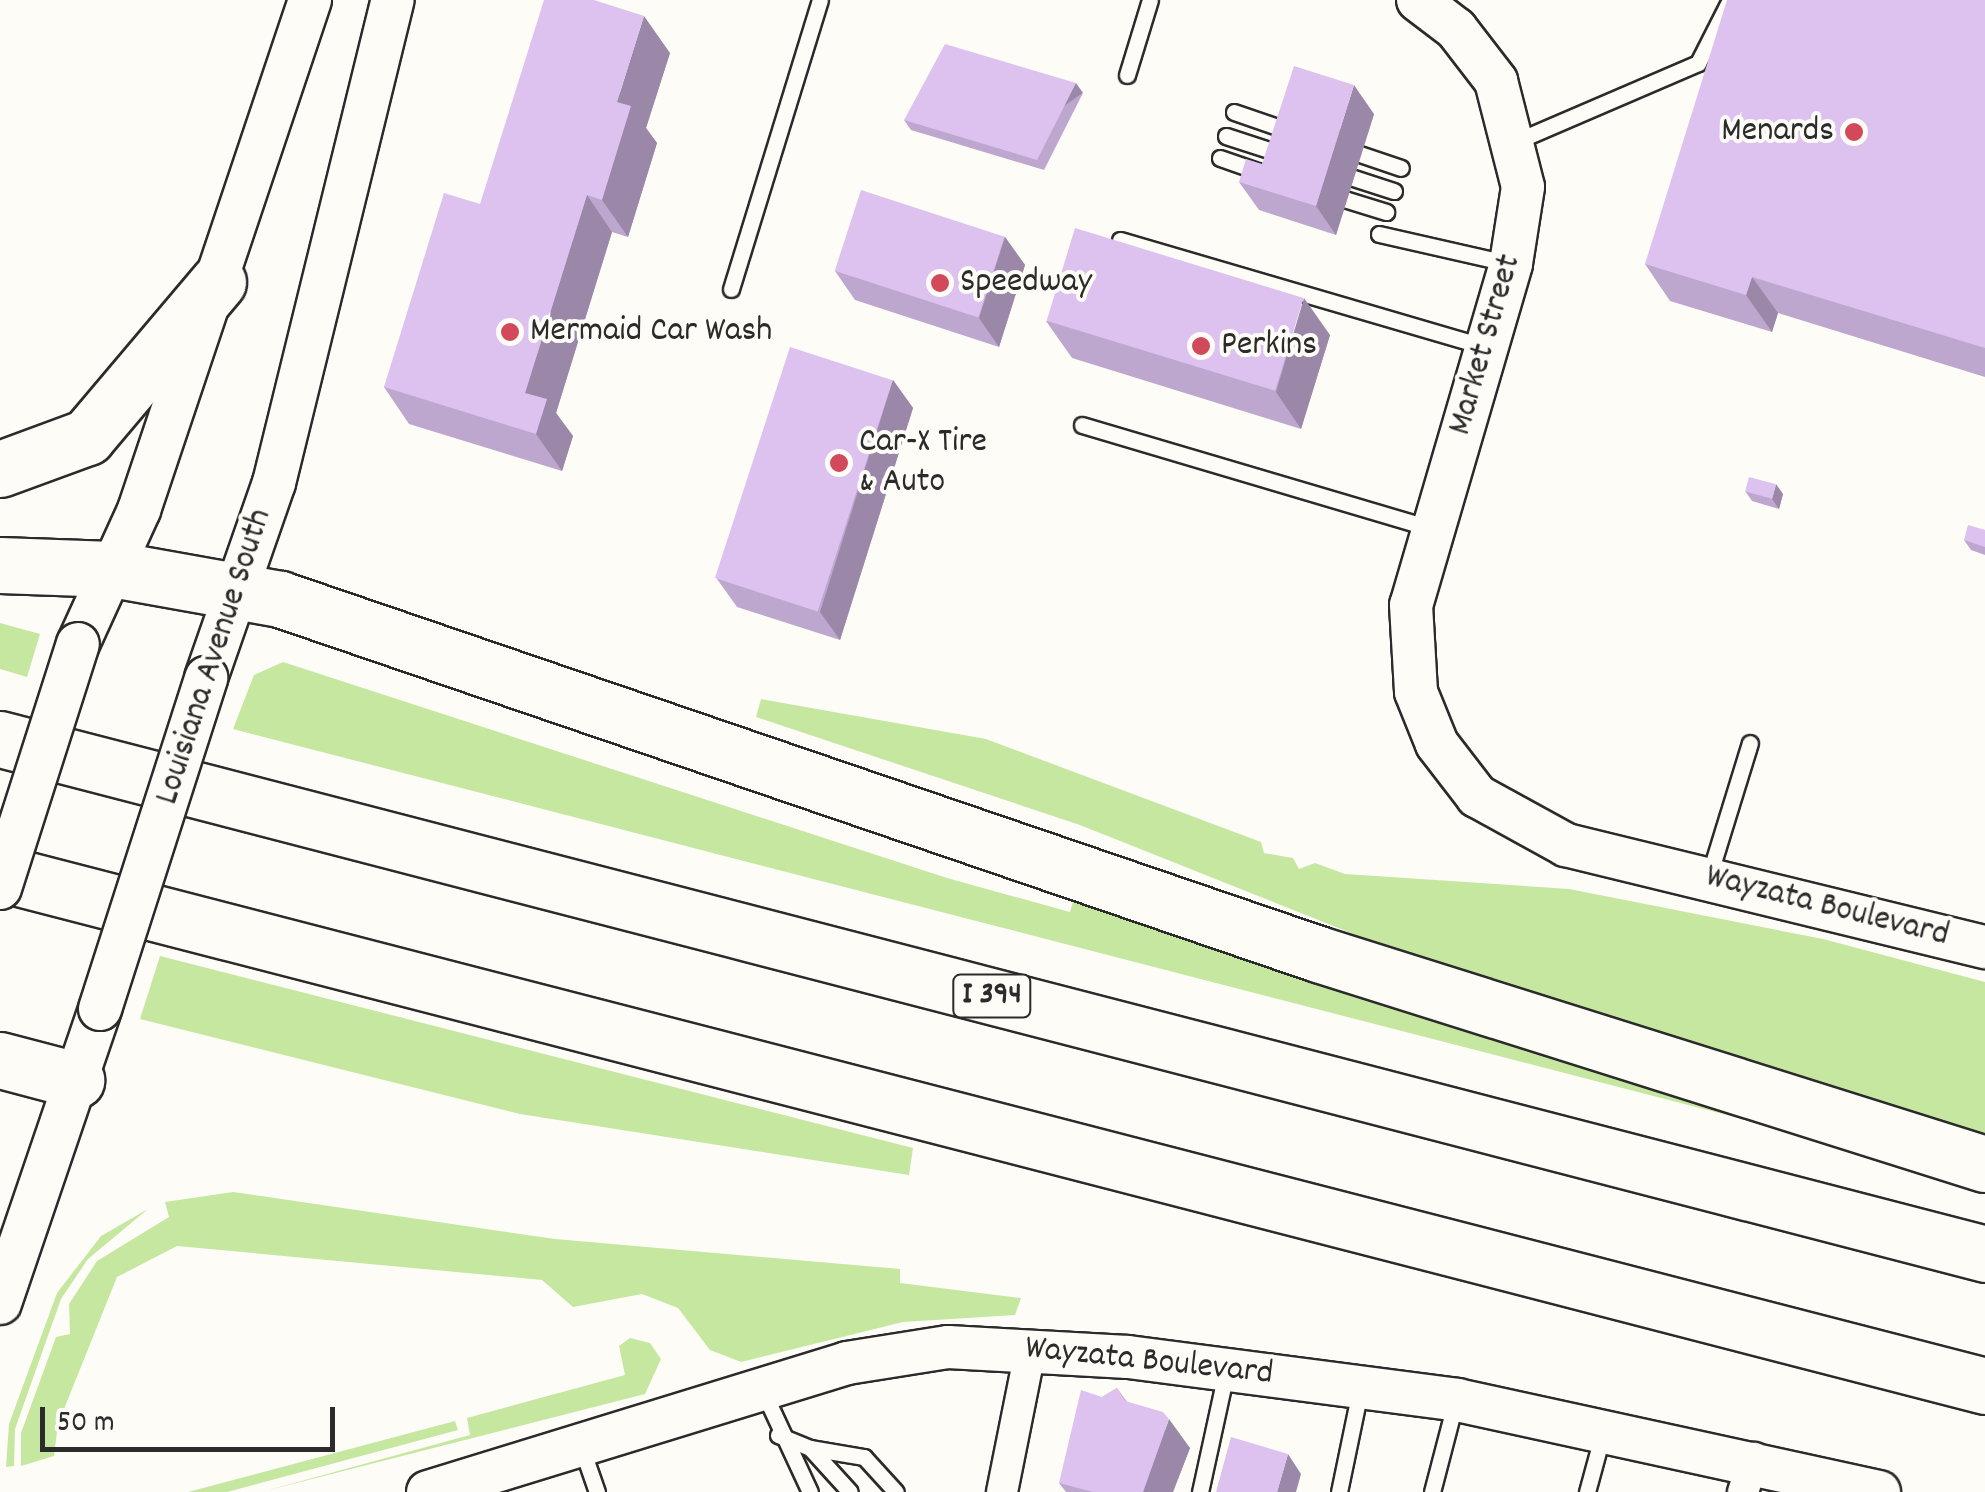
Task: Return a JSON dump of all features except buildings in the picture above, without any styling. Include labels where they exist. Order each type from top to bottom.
[{"type":"highway","points":[[0,468],[87,437],[218,282]]},
{"type":"highway","points":[[0,539],[112,570],[236,591],[966,827],[1318,954],[1985,1164]]},
{"type":"highway","points":[[0,565],[112,570]]},
{"type":"highway","name":"I 394","points":[[0,739],[1985,1254]]},
{"type":"highway","points":[[0,873],[1985,1386]]},
{"type":"highway","points":[[0,1060],[76,1080]]},
{"type":"street","points":[[0,888],[78,644],[112,570],[218,282],[310,0]]},
{"type":"street","name":"Louisiana Avenue South","points":[[0,1303],[236,591],[336,249],[393,0]]},
{"type":"street","name":"Market Street","points":[[1418,0],[1456,29],[1496,80],[1517,141],[1523,187],[1511,264],[1432,529],[1409,634],[1424,720]]},
{"type":"street","name":"Wayzata Boulevard","points":[[1424,720],[1455,770],[1507,819],[1566,845],[1710,876],[1985,947]]},
{"type":"street","points":[[1002,1492],[1031,1347]]},
{"type":"street","name":"Wayzata Boulevard","points":[[428,1492],[482,1483],[581,1445],[762,1389],[931,1349],[1031,1347],[1456,1400],[1605,1426],[1749,1475],[1880,1492]]},
{"type":"lane","points":[[732,289],[820,0]]},
{"type":"lane","points":[[1126,75],[1150,0]]},
{"type":"lane","points":[[1517,141],[1698,63],[1712,50],[1730,0]]},
{"type":"lane","points":[[1234,112],[1308,137]]},
{"type":"lane","points":[[1226,136],[1301,160]]},
{"type":"lane","points":[[1327,144],[1401,168]]},
{"type":"lane","points":[[1220,158],[1275,176]]},
{"type":"lane","points":[[1319,166],[1394,190]]},
{"type":"lane","points":[[1312,188],[1386,212]]},
{"type":"lane","points":[[1379,234],[1511,264]]},
{"type":"lane","points":[[1120,240],[1486,347]]},
{"type":"lane","points":[[1082,425],[1432,529]]},
{"type":"lane","points":[[1710,876],[1750,743]]},
{"type":"lane","points":[[1200,1492],[1226,1370]]},
{"type":"lane","points":[[1340,1492],[1360,1387]]},
{"type":"lane","points":[[762,1389],[778,1435],[810,1492]]},
{"type":"lane","points":[[1432,1492],[1456,1400]]},
{"type":"lane","points":[[1588,1492],[1605,1426]]},
{"type":"lane","points":[[778,1435],[810,1448],[864,1458],[896,1492]]},
{"type":"lane","points":[[581,1445],[596,1492]]},
{"type":"lane","points":[[810,1448],[850,1492]]},
{"type":"green space","points":[[0,623],[40,634],[27,677],[0,669]]},
{"type":"green space","points":[[283,662],[947,878],[1070,912],[1073,902],[1754,1105],[1750,1121],[233,729],[254,675]]},
{"type":"green space","points":[[761,699],[986,739],[1261,842],[1264,853],[1293,858],[1299,869],[1315,863],[1345,874],[1569,889],[1823,939],[1985,982],[1985,1147],[1419,960],[1080,825],[756,717]]},
{"type":"green space","points":[[160,956],[913,1148],[909,1175],[520,1114],[140,1019]]},
{"type":"green space","points":[[233,1192],[555,1239],[900,1269],[900,1283],[1021,1298],[1015,1315],[903,1322],[741,1362],[710,1350],[678,1308],[642,1294],[573,1307],[542,1280],[177,1246],[117,1277],[58,1424],[54,1456],[21,1466],[21,1433],[56,1337],[70,1334],[69,1304],[97,1261],[169,1217],[165,1202]]},
{"type":"green space","points":[[148,1209],[88,1259],[61,1299],[15,1429],[14,1466],[6,1467],[9,1424],[57,1293],[101,1236]]},
{"type":"green space","points":[[630,1338],[650,1343],[661,1359],[645,1394],[261,1492],[470,1435],[467,1418],[625,1375],[619,1346]]},
{"type":"green space","points":[[455,1421],[458,1430],[227,1492],[188,1492]]},
{"type":"place","name":"Menards","points":[[1854,132]]},
{"type":"place","name":"Speedway","points":[[940,283]]},
{"type":"place","name":"Mermaid Car Wash","points":[[510,332]]},
{"type":"place","name":"Perkins","points":[[1201,346]]},
{"type":"place","name":"Car-X Tire & Auto","points":[[839,463]]}]
